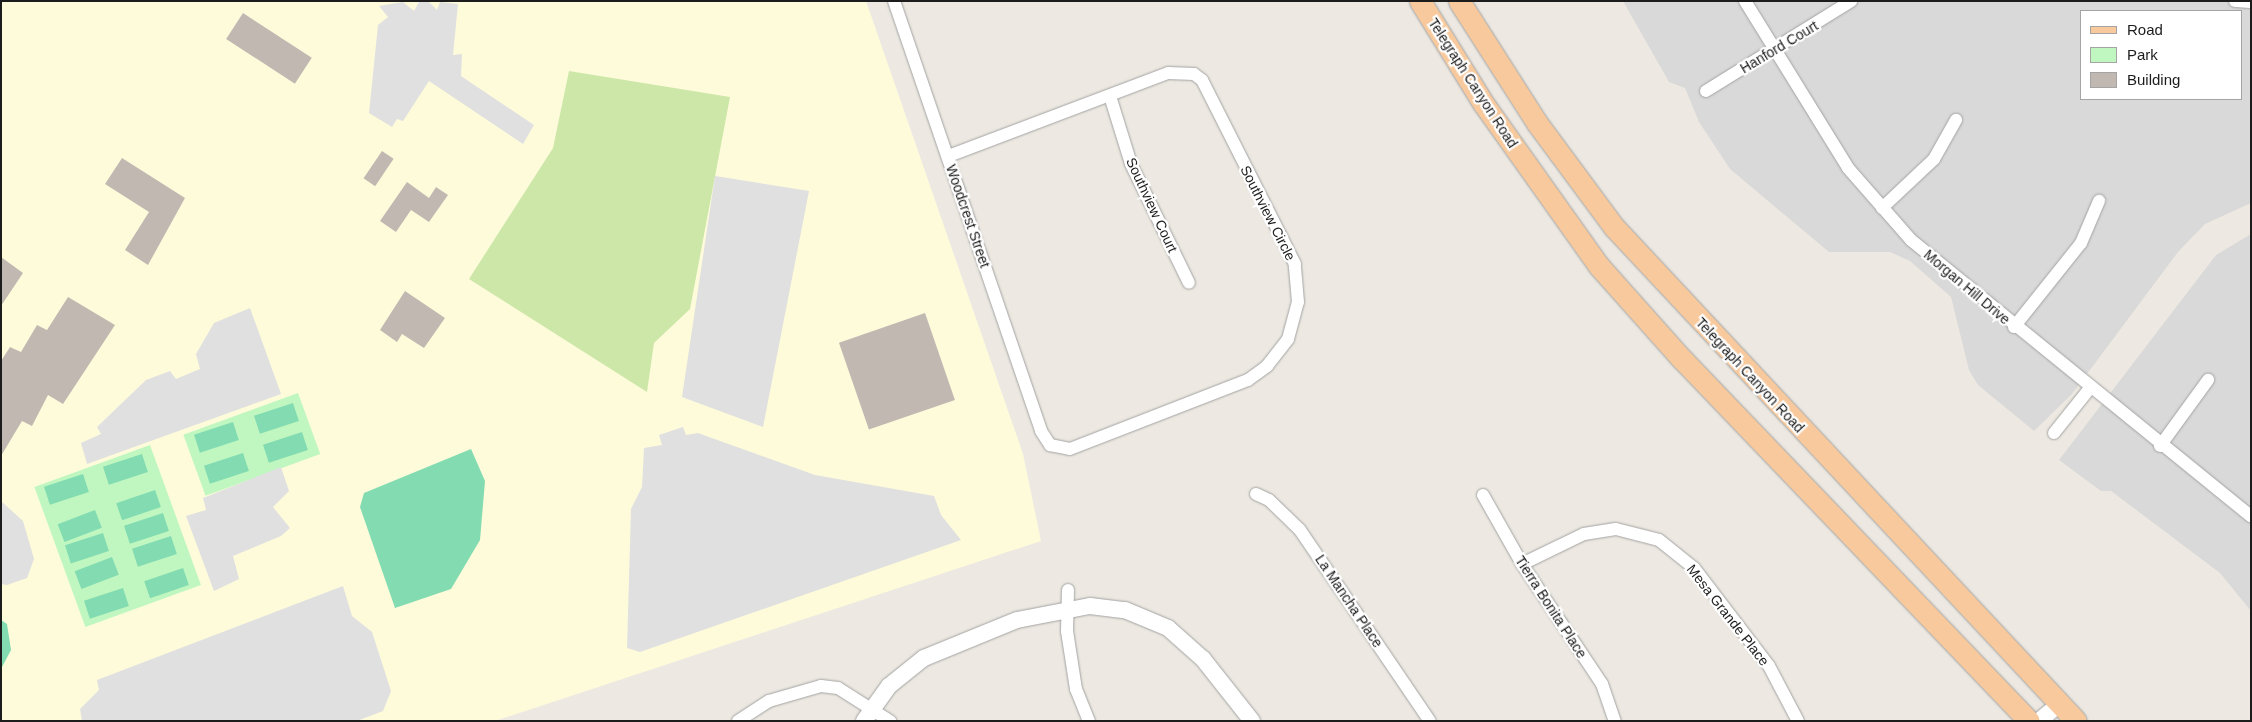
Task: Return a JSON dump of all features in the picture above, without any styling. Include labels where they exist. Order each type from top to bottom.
[{"type":"main road","name":"Telegraph Canyon Road","points":[[1420,1],[1483,103],[1600,266],[1682,360],[2029,721]]},
{"type":"main road","name":"Telegraph Canyon Road","points":[[1459,1],[1537,122],[1614,227],[2076,721]]},
{"type":"street","name":"Woodcrest Street","points":[[894,1],[1041,431]]},
{"type":"street","name":"Morgan Hill Drive","points":[[1745,1],[1848,168],[1882,208],[1924,251],[2160,446],[2251,516]]},
{"type":"street","name":"Hanford Court","points":[[1706,91],[1776,52],[1851,1]]},
{"type":"street","points":[[2235,1],[2251,2]]},
{"type":"street","name":"Southview Circle","points":[[948,156],[1175,71],[1188,72],[1202,80],[1295,264],[1296,315],[1278,353],[1248,380],[1070,449],[1050,444],[1041,431]]},
{"type":"street","name":"Southview Court","points":[[1110,96],[1131,164],[1189,283]]},
{"type":"street","points":[[1882,208],[1934,159],[1956,120]]},
{"type":"street","points":[[2014,327],[2081,243],[2099,201]]},
{"type":"street","points":[[2160,446],[2208,380]]},
{"type":"street","points":[[2054,433],[2090,388]]},
{"type":"street","name":"La Mancha Place","points":[[1256,494],[1269,500],[1300,530],[1430,721]]},
{"type":"street","name":"Tierra Bonita Place","points":[[1484,495],[1522,564],[1602,684],[1615,721]]},
{"type":"street","name":"Mesa Grande Place","points":[[1522,564],[1584,534],[1616,529],[1659,540],[1694,568],[1768,666],[1798,721]]},
{"type":"street","points":[[1068,590],[1067,608],[1076,689],[1089,721]]},
{"type":"street","points":[[868,714],[889,686],[924,658],[1017,620],[1067,608],[1125,610],[1168,628],[1203,659],[1252,721]]},
{"type":"street","points":[[738,721],[769,701],[821,686],[838,688],[868,714],[890,721]]},
{"type":"street","points":[[2039,721],[2060,704]]},
{"type":"shaded area","points":[[1,1],[866,1],[1023,454],[1041,541],[495,721],[1,721]]},
{"type":"shaded area","points":[[1623,1],[2251,1],[2251,203],[2205,224],[2178,252],[2072,394],[2034,431],[1978,385],[1969,370],[1951,297],[1910,261],[1890,252],[1829,252],[1730,169],[1699,122],[1685,88],[1669,82]]},
{"type":"shaded area","points":[[403,2],[414,11],[419,2],[429,2],[437,10],[440,2],[458,4],[453,55],[462,54],[461,76],[534,125],[523,144],[429,81],[403,121],[397,119],[392,127],[369,113],[378,25],[388,17],[379,6]]},
{"type":"shaded area","points":[[715,176],[809,191],[763,427],[682,397]]},
{"type":"shaded area","points":[[2251,234],[2251,611],[2220,573],[2111,491],[2101,491],[2059,460],[2216,255]]},
{"type":"shaded area","points":[[250,308],[281,394],[87,464],[81,443],[101,434],[97,427],[146,380],[170,371],[176,379],[200,369],[196,354],[214,323]]},
{"type":"shaded area","points":[[683,427],[686,435],[698,433],[815,475],[934,496],[941,515],[961,540],[640,652],[627,648],[631,509],[642,487],[644,448],[662,445],[659,435]]},
{"type":"shaded area","points":[[281,467],[289,491],[273,507],[290,528],[281,536],[233,556],[239,579],[214,591],[186,516],[206,510],[203,498]]},
{"type":"shaded area","points":[[1,501],[23,521],[34,559],[27,578],[7,585],[1,584]]},
{"type":"shaded area","points":[[343,586],[352,616],[372,632],[391,691],[383,711],[357,721],[82,721],[80,709],[99,690],[97,680]]},
{"type":"green space","points":[[569,71],[730,97],[690,309],[654,343],[647,392],[469,279],[553,148]]},
{"type":"green space","points":[[298,393],[320,454],[206,496],[183,435]]},
{"type":"green space","points":[[293,403],[299,421],[260,434],[254,416]]},
{"type":"green space","points":[[233,422],[239,440],[200,453],[194,435]]},
{"type":"green space","points":[[302,432],[308,450],[269,463],[263,445]]},
{"type":"green space","points":[[150,445],[201,585],[85,627],[34,487]]},
{"type":"green space","points":[[471,449],[485,481],[480,540],[451,589],[395,608],[360,507],[364,493]]},
{"type":"green space","points":[[243,453],[249,471],[210,484],[204,466]]},
{"type":"green space","points":[[142,454],[148,472],[109,485],[103,467]]},
{"type":"green space","points":[[83,474],[89,492],[50,505],[44,487]]},
{"type":"green space","points":[[155,490],[161,507],[122,520],[116,503]]},
{"type":"green space","points":[[95,510],[102,528],[64,542],[58,524]]},
{"type":"green space","points":[[163,513],[169,531],[130,544],[124,526]]},
{"type":"green space","points":[[103,533],[109,551],[71,563],[65,545]]},
{"type":"green space","points":[[171,536],[177,554],[138,567],[132,549]]},
{"type":"green space","points":[[112,557],[119,575],[81,589],[75,571]]},
{"type":"green space","points":[[183,568],[189,585],[150,598],[144,581]]},
{"type":"green space","points":[[123,588],[129,606],[90,619],[84,601]]},
{"type":"green space","points":[[1,620],[7,624],[11,650],[1,669]]},
{"type":"building","points":[[243,13],[312,58],[295,84],[226,39]]},
{"type":"building","points":[[382,151],[394,159],[375,186],[364,178]]},
{"type":"building","points":[[122,158],[185,198],[148,265],[125,250],[149,212],[105,184]]},
{"type":"building","points":[[407,182],[429,198],[436,187],[448,195],[429,222],[411,210],[396,232],[380,221]]},
{"type":"building","points":[[1,257],[23,273],[1,306]]},
{"type":"building","points":[[405,291],[445,318],[424,348],[402,334],[397,342],[380,330]]},
{"type":"building","points":[[68,297],[115,325],[63,404],[48,395],[32,426],[22,421],[1,456],[1,361],[10,347],[21,352],[37,325],[47,330]]},
{"type":"building","points":[[925,313],[955,400],[869,430],[839,343]]}]
